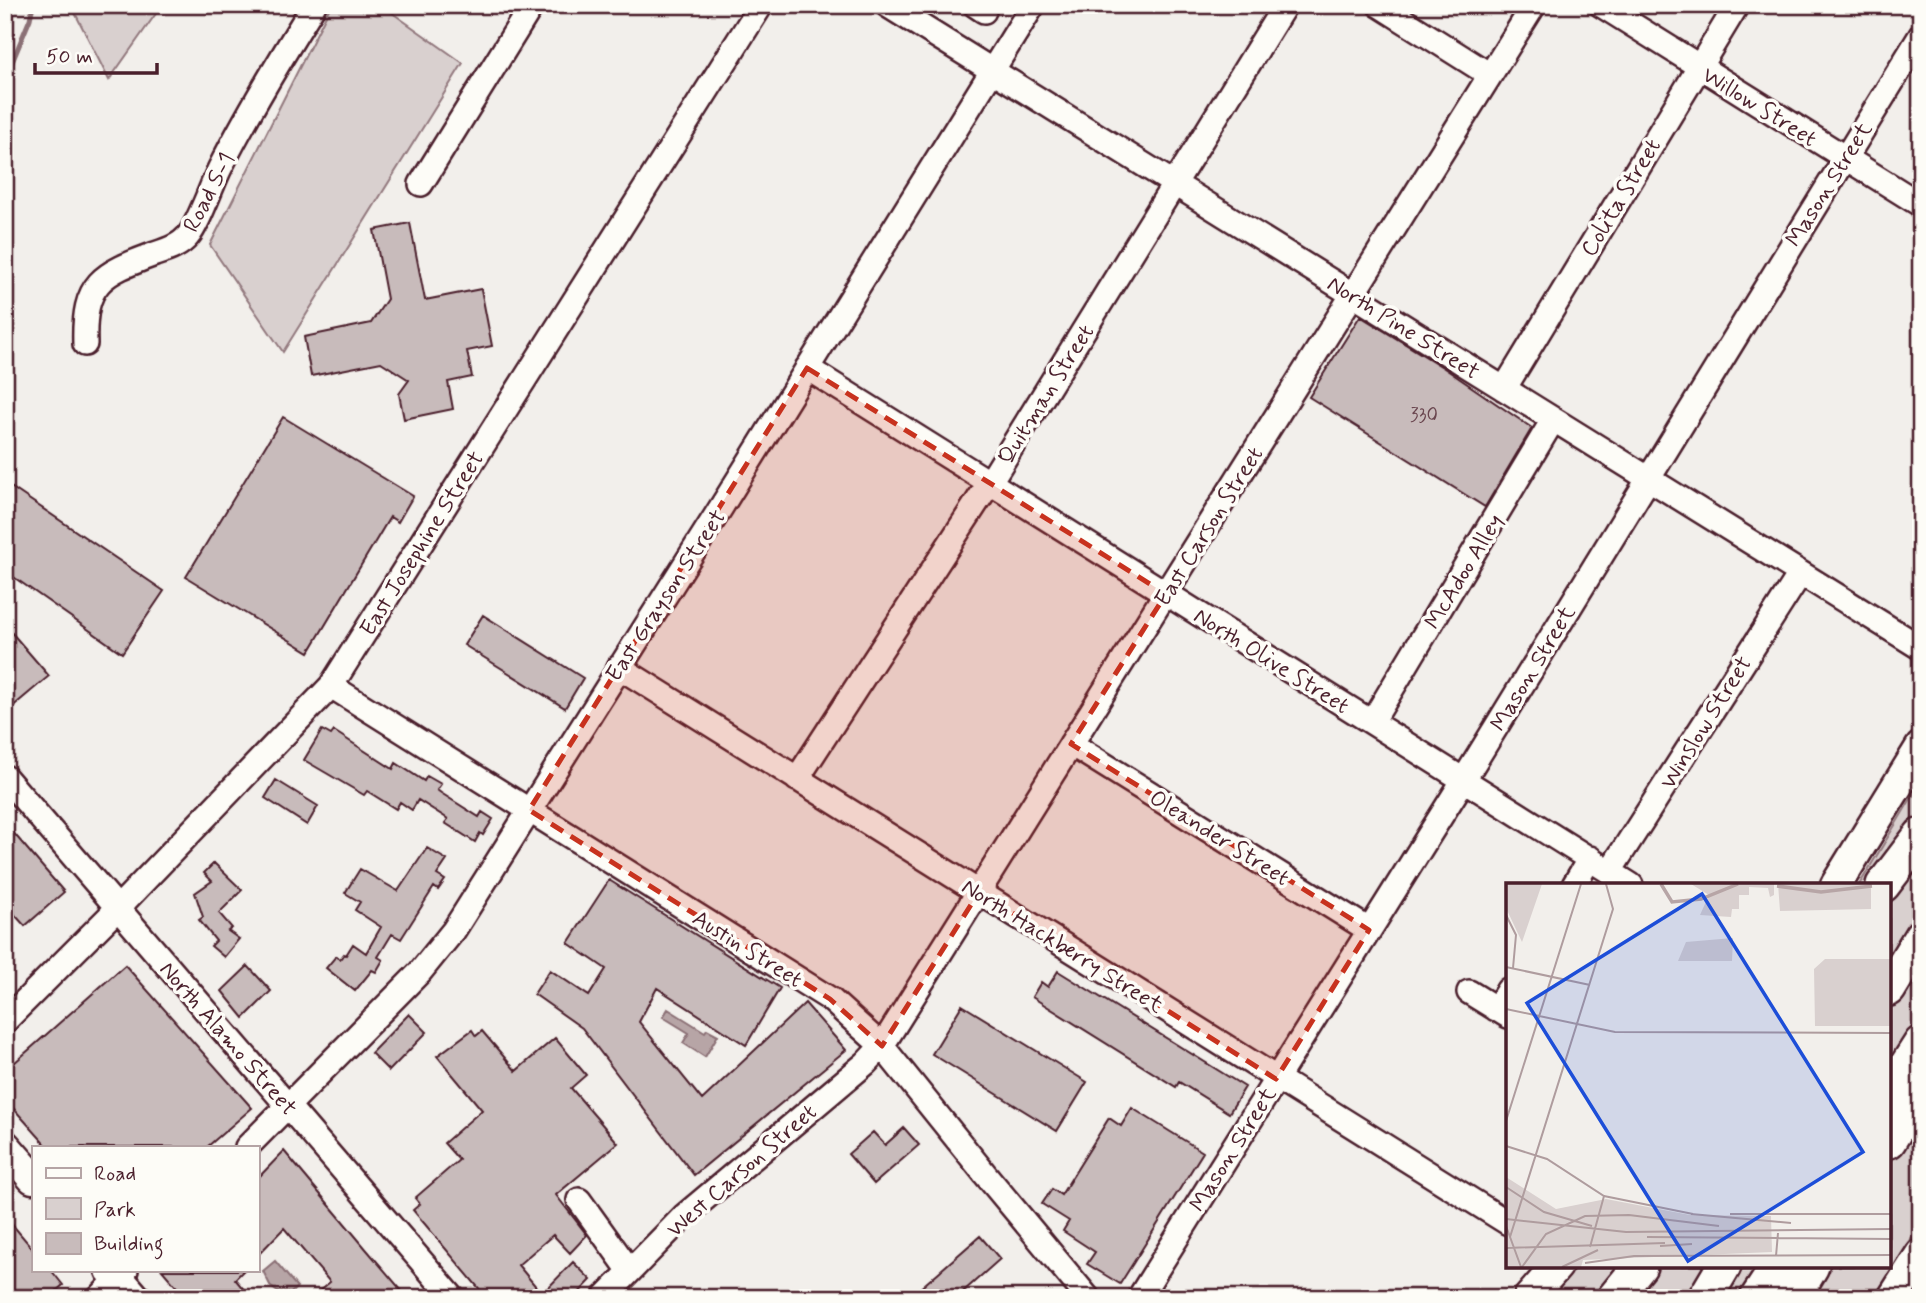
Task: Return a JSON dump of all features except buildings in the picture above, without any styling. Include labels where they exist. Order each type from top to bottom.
[{"type":"highway","points":[[1885,883],[1921,835]]},
{"type":"highway","points":[[1891,951],[1921,913]]},
{"type":"highway","points":[[1891,986],[1921,936]]},
{"type":"highway","points":[[1891,1090],[1921,1043]]},
{"type":"highway","points":[[1891,1137],[1921,1088]]},
{"type":"highway","points":[[1614,1298],[1638,1268]]},
{"type":"highway","points":[[1705,1298],[1723,1268]]},
{"type":"highway","points":[[1757,1298],[1777,1268]]},
{"type":"highway","points":[[1793,1298],[1811,1268]]},
{"type":"highway","points":[[1805,1298],[1821,1268]]},
{"type":"main road","points":[[1837,883],[1921,747]]},
{"type":"main road","points":[[5,1146],[32,1177]]},
{"type":"main road","points":[[1893,1298],[1921,1254]]},
{"type":"main road","points":[[1529,1298],[1555,1268]]},
{"type":"street","name":"Road S-1","points":[[85,344],[84,319],[96,285],[119,267],[174,247],[189,236],[220,168],[314,5]]},
{"type":"street","points":[[421,184],[532,5]]},
{"type":"street","name":"East Josephine Street","points":[[5,1021],[117,909],[331,686],[761,5]]},
{"type":"street","name":"North Pine Street","points":[[887,5],[1921,648]]},
{"type":"street","name":"East Grayson Street","points":[[248,1146],[420,972],[454,930],[1033,5]]},
{"type":"street","name":"Quitman Street","points":[[797,779],[990,482],[1285,5]]},
{"type":"street","points":[[1379,5],[1490,75]]},
{"type":"street","name":"East Carson Street","points":[[882,1046],[1534,5]]},
{"type":"street","name":"Willow Street","points":[[1601,5],[1921,205]]},
{"type":"street","name":"Colita Street","points":[[1504,389],[1737,5]]},
{"type":"street","name":"Mason Street","points":[[1139,1298],[1463,781],[1921,35]]},
{"type":"street","name":"North Olive Street","points":[[807,368],[1628,883]]},
{"type":"street","name":"McAdoo Alley","points":[[1372,722],[1553,420]]},
{"type":"street","name":"Winslow Street","points":[[1610,871],[1800,573]]},
{"type":"street","name":"North Hackberry Street","points":[[619,667],[1506,1222]]},
{"type":"street","name":"Austin Street","points":[[331,686],[830,999],[882,1046],[1088,1298]]},
{"type":"street","name":"Oleander Street","points":[[1072,744],[1369,930]]},
{"type":"street","name":"North Alamo Street","points":[[5,777],[453,1298]]},
{"type":"street","points":[[1575,883],[1590,858]]},
{"type":"street","points":[[1469,992],[1504,1005]]},
{"type":"street","name":"West Carson Street","points":[[604,1298],[684,1216],[866,1063],[882,1046]]},
{"type":"street","points":[[579,1200],[630,1271]]},
{"type":"highlighted area","points":[[807,368],[1166,594],[1071,744],[1369,930],[1276,1079],[979,892],[882,1046],[830,999],[529,810]]},
{"type":"green space","points":[[71,5],[162,5],[109,80]]},
{"type":"green space","points":[[331,5],[381,5],[463,63],[283,352],[210,245]]},
{"type":"green space","points":[[1921,782],[1921,1223],[1875,1298],[1538,1298],[1565,1268],[1891,1268],[1891,883],[1860,883]]},
{"type":"shaded area","points":[[668,1009],[705,1032],[707,1029],[718,1035],[705,1057],[683,1043],[689,1033],[663,1017]]},
{"type":"shaded area","points":[[275,1261],[297,1287],[286,1298],[271,1287],[263,1271]]},
{"type":"waterway","points":[[5,79],[30,19],[33,5]]}]
